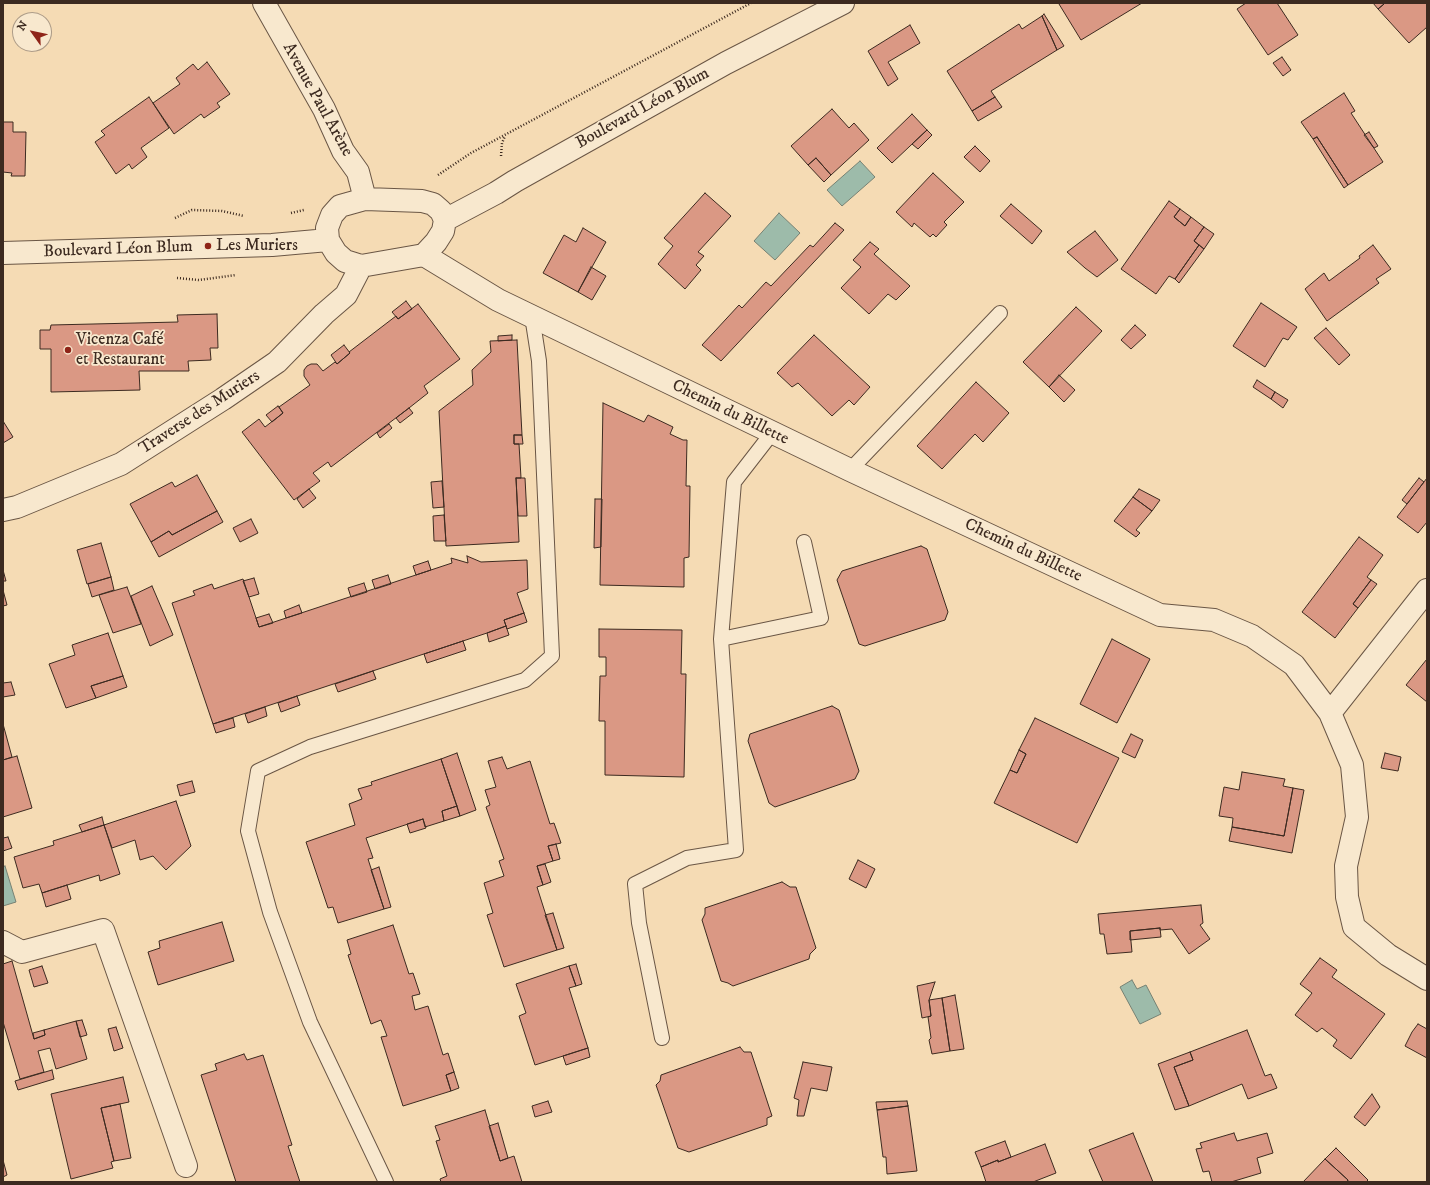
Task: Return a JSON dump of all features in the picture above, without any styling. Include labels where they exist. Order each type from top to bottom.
[{"type":"street","name":"Avenue Paul Arène","points":[[264,3],[324,109],[342,151],[358,172],[365,199]]},
{"type":"street","name":"Boulevard Léon Blum","points":[[445,220],[496,193],[726,62],[843,3]]},
{"type":"street","points":[[365,199],[406,201],[422,201],[433,204],[441,211],[445,220],[443,231],[436,242],[424,255],[361,266],[345,261],[336,253],[328,240],[327,228],[332,215],[340,206],[365,199]]},
{"type":"street","name":"Boulevard Léon Blum","points":[[3,253],[272,245],[328,240]]},
{"type":"street","name":"Chemin du Billette","points":[[424,255],[498,300],[850,470],[1160,615],[1214,620],[1252,636],[1294,665],[1330,713],[1352,765],[1357,817],[1346,866],[1347,897],[1354,927],[1388,955],[1427,979]]},
{"type":"street","name":"Traverse des Muriers","points":[[3,510],[17,507],[121,464],[278,362],[324,314],[346,295],[361,266]]},
{"type":"street","points":[[1330,713],[1427,590]]},
{"type":"street","points":[[3,942],[22,952],[103,930],[186,1166]]},
{"type":"lane","points":[[850,470],[1000,313]]},
{"type":"lane","points":[[386,1182],[310,1022],[270,912],[248,831],[258,771],[310,747],[524,680],[552,656],[539,361],[532,316]]},
{"type":"lane","points":[[662,1038],[639,923],[635,884],[687,858],[736,850],[721,639],[734,482],[772,433]]},
{"type":"lane","points":[[721,639],[821,618],[804,542]]},
{"type":"path","points":[[406,201],[433,178],[471,153],[751,3]]},
{"type":"path","points":[[504,162],[501,156],[502,143],[505,135]]},
{"type":"shaded area","points":[[860,161],[875,177],[842,206],[827,190]]},
{"type":"shaded area","points":[[779,213],[800,233],[775,260],[754,241]]},
{"type":"shaded area","points":[[5,866],[16,902],[3,906],[3,867]]},
{"type":"shaded area","points":[[1132,980],[1137,989],[1146,985],[1161,1014],[1140,1024],[1120,987]]},
{"type":"building","points":[[1142,3],[1081,40],[1059,4]]},
{"type":"building","points":[[1246,3],[1277,3],[1298,35],[1268,55],[1237,9]]},
{"type":"building","points":[[1373,3],[1383,3],[1384,4],[1378,9]]},
{"type":"building","points":[[1383,3],[1427,3],[1427,27],[1409,43],[1378,9],[1384,4]]},
{"type":"building","points":[[1044,14],[1064,46],[1057,50],[1042,16]]},
{"type":"building","points":[[1042,16],[1057,50],[991,91],[995,97],[972,111],[947,71],[1019,24],[1022,29]]},
{"type":"building","points":[[910,25],[920,43],[888,62],[898,79],[888,86],[868,51]]},
{"type":"building","points":[[1282,57],[1291,70],[1283,76],[1273,63]]},
{"type":"building","points":[[207,62],[230,94],[217,103],[220,107],[204,118],[201,114],[174,134],[153,103],[180,84],[176,78],[193,64],[198,70]]},
{"type":"building","points":[[1344,93],[1355,111],[1351,113],[1383,162],[1348,185],[1317,137],[1313,139],[1301,122]]},
{"type":"building","points":[[149,97],[169,128],[141,148],[147,157],[132,169],[129,164],[116,174],[95,142],[105,135],[101,131]]},
{"type":"building","points":[[995,97],[1002,107],[978,121],[972,111]]},
{"type":"building","points":[[832,109],[849,128],[854,123],[869,140],[831,175],[816,158],[808,165],[791,146]]},
{"type":"building","points":[[912,114],[927,130],[892,163],[877,148]]},
{"type":"building","points":[[3,122],[13,122],[13,132],[26,132],[25,176],[11,176],[12,173],[3,172]]},
{"type":"building","points":[[927,130],[932,135],[918,149],[912,144]]},
{"type":"building","points":[[1369,132],[1378,146],[1374,148],[1364,135]]},
{"type":"building","points":[[1317,137],[1348,185],[1344,188],[1313,139]]},
{"type":"building","points":[[975,146],[990,161],[980,172],[964,157]]},
{"type":"building","points":[[816,158],[831,175],[824,182],[808,165]]},
{"type":"building","points":[[933,173],[964,202],[944,222],[947,225],[936,237],[933,234],[930,237],[914,223],[912,227],[896,212]]},
{"type":"building","points":[[705,193],[731,216],[698,252],[704,256],[696,265],[701,270],[685,289],[658,264],[673,246],[664,238]]},
{"type":"building","points":[[1169,201],[1180,209],[1174,217],[1185,226],[1191,217],[1204,227],[1194,241],[1199,245],[1175,279],[1169,276],[1156,294],[1121,269]]},
{"type":"building","points":[[1011,204],[1042,231],[1032,244],[1000,216]]},
{"type":"building","points":[[1180,209],[1191,217],[1185,226],[1174,217]]},
{"type":"building","points":[[835,223],[844,230],[721,361],[702,345],[739,305],[742,308],[766,282],[771,286],[810,245],[813,247]]},
{"type":"building","points":[[1204,227],[1214,234],[1204,249],[1194,241]]},
{"type":"building","points":[[583,228],[606,242],[578,292],[543,273],[564,235],[576,242]]},
{"type":"building","points":[[1095,231],[1118,260],[1097,277],[1067,252]]},
{"type":"building","points":[[870,242],[879,249],[874,254],[910,286],[896,300],[888,294],[869,314],[841,288],[861,267],[853,260]]},
{"type":"building","points":[[1199,245],[1204,249],[1179,283],[1175,279]]},
{"type":"building","points":[[1373,245],[1391,269],[1376,279],[1379,283],[1327,321],[1305,289],[1324,273],[1329,281],[1360,258],[1359,256]]},
{"type":"building","points":[[591,267],[606,276],[592,300],[578,292]]},
{"type":"building","points":[[406,301],[412,309],[398,319],[392,312]]},
{"type":"building","points":[[1261,303],[1297,327],[1288,340],[1283,338],[1265,367],[1233,346]]},
{"type":"building","points":[[418,304],[460,359],[424,386],[428,393],[409,408],[331,467],[328,462],[313,473],[320,481],[294,500],[242,432],[259,419],[265,427],[283,413],[279,407],[310,385],[304,376],[304,370],[307,366],[317,364],[323,371],[335,362],[337,364],[350,353],[349,352],[396,316],[398,319]]},
{"type":"building","points":[[1076,307],[1102,331],[1049,387],[1023,362]]},
{"type":"building","points":[[217,314],[218,348],[210,348],[211,360],[188,361],[189,371],[139,371],[140,390],[51,392],[51,349],[40,349],[40,330],[50,330],[51,325],[178,322],[177,315]]},
{"type":"building","points":[[1135,325],[1146,335],[1131,349],[1121,340]]},
{"type":"building","points":[[1326,328],[1350,355],[1339,365],[1314,338]]},
{"type":"building","points":[[512,335],[512,340],[498,341],[498,336]]},
{"type":"building","points":[[814,335],[870,387],[854,405],[849,400],[832,416],[798,383],[792,387],[777,373]]},
{"type":"building","points":[[517,340],[522,435],[514,435],[514,444],[519,444],[521,478],[516,478],[519,542],[446,546],[439,411],[473,385],[472,370],[491,352],[490,341]]},
{"type":"building","points":[[344,345],[350,353],[337,364],[331,355]]},
{"type":"building","points":[[1059,375],[1075,390],[1064,402],[1049,387]]},
{"type":"building","points":[[1257,380],[1275,392],[1271,399],[1253,387]]},
{"type":"building","points":[[976,382],[1009,413],[983,442],[975,434],[942,469],[917,446]]},
{"type":"building","points":[[1275,392],[1288,400],[1283,408],[1271,399]]},
{"type":"building","points":[[603,403],[644,422],[648,415],[673,427],[670,434],[683,440],[687,440],[686,486],[690,486],[689,557],[684,558],[684,587],[600,585]]},
{"type":"building","points":[[278,406],[283,413],[272,422],[266,415]]},
{"type":"building","points":[[409,408],[413,413],[400,423],[396,418]]},
{"type":"building","points":[[3,421],[13,437],[3,443]]},
{"type":"building","points":[[389,424],[392,428],[380,438],[377,433]]},
{"type":"building","points":[[514,435],[522,435],[523,444],[514,444]]},
{"type":"building","points":[[197,475],[217,511],[172,535],[169,531],[151,542],[130,504],[172,482],[175,487]]},
{"type":"building","points":[[516,478],[525,478],[527,516],[518,516]]},
{"type":"building","points":[[1419,478],[1424,482],[1407,504],[1402,500]]},
{"type":"building","points":[[1427,478],[1427,522],[1418,533],[1397,517]]},
{"type":"building","points":[[442,481],[444,507],[433,508],[431,482]]},
{"type":"building","points":[[309,489],[316,498],[303,508],[297,499]]},
{"type":"building","points":[[1139,489],[1160,500],[1152,511],[1133,497]]},
{"type":"building","points":[[1133,497],[1152,511],[1136,530],[1140,533],[1136,537],[1114,521]]},
{"type":"building","points":[[595,499],[602,499],[601,547],[594,548]]},
{"type":"building","points":[[217,511],[223,522],[159,557],[151,542],[169,531],[172,535]]},
{"type":"building","points":[[444,515],[446,541],[434,541],[433,516]]},
{"type":"building","points":[[251,519],[258,533],[240,542],[233,528]]},
{"type":"building","points":[[1359,537],[1383,555],[1367,577],[1371,580],[1353,604],[1358,608],[1335,638],[1302,612]]},
{"type":"building","points":[[101,543],[111,577],[87,584],[77,550]]},
{"type":"building","points":[[921,546],[927,549],[948,612],[945,620],[865,646],[859,644],[837,580],[842,571]]},
{"type":"building","points":[[467,556],[481,562],[527,560],[528,589],[517,593],[524,613],[504,620],[506,626],[487,633],[213,724],[172,603],[195,595],[193,591],[212,584],[214,589],[243,579],[259,627],[452,563],[451,558],[468,563]]},
{"type":"building","points":[[428,561],[431,570],[416,575],[413,566]]},
{"type":"building","points":[[3,570],[6,581],[3,581]]},
{"type":"building","points":[[388,575],[391,584],[375,589],[372,580]]},
{"type":"building","points":[[111,577],[114,590],[92,597],[88,584]]},
{"type":"building","points":[[254,578],[259,594],[249,597],[243,581]]},
{"type":"building","points":[[1371,580],[1377,584],[1358,608],[1353,604]]},
{"type":"building","points":[[364,583],[367,592],[351,597],[348,588]]},
{"type":"building","points":[[152,586],[173,635],[150,646],[131,596]]},
{"type":"building","points":[[127,587],[141,624],[113,633],[99,595]]},
{"type":"building","points":[[3,590],[7,605],[3,606]]},
{"type":"building","points":[[299,605],[302,613],[286,618],[284,611]]},
{"type":"building","points":[[524,613],[527,622],[507,629],[504,620]]},
{"type":"building","points":[[269,614],[273,623],[259,627],[256,618]]},
{"type":"building","points":[[506,626],[509,635],[489,642],[487,633]]},
{"type":"building","points":[[599,629],[682,630],[681,674],[686,674],[684,777],[605,775],[605,721],[599,721],[600,676],[606,676],[606,657],[599,657]]},
{"type":"building","points":[[108,633],[123,676],[91,686],[96,698],[66,708],[49,664],[75,655],[72,645]]},
{"type":"building","points":[[1112,639],[1150,659],[1117,723],[1080,704]]},
{"type":"building","points":[[463,641],[466,650],[427,663],[424,654]]},
{"type":"building","points":[[1427,659],[1427,702],[1406,685]]},
{"type":"building","points":[[373,671],[376,679],[338,692],[335,684]]},
{"type":"building","points":[[123,676],[127,687],[96,698],[91,686]]},
{"type":"building","points":[[11,682],[15,695],[3,697],[3,683]]},
{"type":"building","points":[[297,696],[300,705],[281,712],[278,703]]},
{"type":"building","points":[[832,706],[839,710],[859,771],[855,779],[775,807],[769,803],[748,741],[750,734]]},
{"type":"building","points":[[265,707],[267,716],[248,723],[245,714]]},
{"type":"building","points":[[233,718],[235,727],[216,733],[213,724]]},
{"type":"building","points":[[1035,718],[1119,758],[1077,843],[994,803],[1010,770],[1017,773],[1026,754],[1019,750]]},
{"type":"building","points":[[3,724],[12,757],[3,760]]},
{"type":"building","points":[[1131,734],[1143,740],[1135,758],[1122,752]]},
{"type":"building","points":[[1019,750],[1026,754],[1017,773],[1010,770]]},
{"type":"building","points":[[457,753],[476,810],[460,816],[441,759]]},
{"type":"building","points":[[1385,753],[1401,757],[1398,771],[1381,768]]},
{"type":"building","points":[[17,756],[32,808],[3,817],[3,760]]},
{"type":"building","points":[[502,757],[507,769],[530,761],[550,824],[554,823],[561,843],[548,846],[553,861],[537,866],[543,885],[537,887],[557,950],[504,967],[487,915],[493,913],[484,883],[504,876],[499,861],[504,859],[486,807],[490,805],[485,790],[496,787],[488,761]]},
{"type":"building","points":[[441,759],[457,806],[442,811],[444,821],[425,827],[423,819],[366,838],[373,858],[368,859],[384,909],[338,923],[333,907],[328,908],[306,842],[355,825],[349,804],[362,799],[358,789],[372,785],[371,782]]},
{"type":"building","points":[[1242,772],[1285,779],[1283,786],[1293,788],[1284,836],[1232,827],[1233,818],[1219,816],[1224,787],[1239,790]]},
{"type":"building","points":[[192,781],[195,792],[180,796],[177,785]]},
{"type":"building","points":[[1293,788],[1304,790],[1292,853],[1229,841],[1232,827],[1284,836]]},
{"type":"building","points":[[176,801],[191,846],[166,870],[153,856],[140,860],[135,840],[112,848],[104,825]]},
{"type":"building","points":[[457,806],[460,816],[444,821],[442,811]]},
{"type":"building","points":[[102,817],[104,825],[82,832],[79,825]]},
{"type":"building","points":[[423,819],[426,828],[410,833],[407,824]]},
{"type":"building","points":[[104,825],[120,874],[100,881],[99,875],[42,893],[39,884],[23,888],[14,857],[54,845],[53,841]]},
{"type":"building","points":[[8,837],[12,848],[3,851],[3,838]]},
{"type":"building","points":[[556,844],[560,859],[553,861],[548,846]]},
{"type":"building","points":[[858,860],[875,869],[866,888],[849,879]]},
{"type":"building","points":[[545,864],[551,882],[543,885],[537,866]]},
{"type":"building","points":[[379,867],[391,907],[384,909],[371,870]]},
{"type":"building","points":[[782,882],[790,887],[796,887],[816,948],[810,954],[809,959],[733,986],[721,981],[702,920],[705,914],[705,908]]},
{"type":"building","points":[[67,885],[71,899],[46,907],[42,893]]},
{"type":"building","points":[[1201,905],[1203,923],[1200,925],[1210,939],[1189,954],[1172,929],[1160,930],[1160,928],[1130,931],[1132,952],[1107,954],[1104,934],[1100,934],[1098,914]]},
{"type":"building","points":[[553,913],[564,948],[557,950],[545,915]]},
{"type":"building","points":[[222,922],[234,961],[158,985],[148,952],[160,948],[159,941]]},
{"type":"building","points":[[393,925],[409,974],[413,973],[420,994],[412,996],[415,1010],[428,1006],[443,1055],[448,1053],[454,1072],[446,1075],[451,1091],[403,1106],[381,1037],[387,1036],[381,1020],[371,1024],[348,955],[351,954],[347,940]]},
{"type":"building","points":[[1160,928],[1161,937],[1130,940],[1130,931]]},
{"type":"building","points":[[1320,958],[1337,970],[1332,977],[1385,1014],[1351,1059],[1333,1046],[1337,1040],[1322,1028],[1317,1032],[1295,1015],[1312,993],[1300,984]]},
{"type":"building","points":[[12,961],[34,1039],[45,1035],[44,1030],[76,1021],[87,1059],[56,1069],[50,1048],[38,1051],[44,1072],[20,1079],[3,1022],[3,964]]},
{"type":"building","points":[[576,964],[582,984],[576,986],[569,966]]},
{"type":"building","points":[[42,966],[48,983],[34,987],[29,970]]},
{"type":"building","points":[[569,966],[576,986],[569,988],[588,1048],[535,1065],[519,1016],[526,1013],[516,984]]},
{"type":"building","points":[[935,982],[929,1000],[931,1016],[922,1018],[917,986]]},
{"type":"building","points":[[955,995],[964,1049],[950,1051],[942,998]]},
{"type":"building","points":[[942,998],[950,1051],[932,1054],[929,1040],[931,1038],[928,1017],[931,1016],[929,1000]]},
{"type":"building","points":[[82,1020],[87,1035],[80,1037],[76,1021]]},
{"type":"building","points":[[1418,1024],[1427,1029],[1427,1058],[1405,1046]]},
{"type":"building","points":[[116,1027],[123,1048],[114,1051],[108,1029]]},
{"type":"building","points":[[44,1030],[45,1035],[34,1039],[33,1033]]},
{"type":"building","points":[[1247,1030],[1265,1076],[1271,1074],[1277,1088],[1248,1099],[1242,1084],[1189,1106],[1174,1067],[1193,1060],[1190,1052]]},
{"type":"building","points":[[740,1047],[744,1052],[751,1052],[772,1116],[767,1118],[767,1125],[689,1152],[678,1148],[656,1085],[660,1081],[661,1075]]},
{"type":"building","points":[[588,1048],[590,1057],[566,1065],[563,1056]]},
{"type":"building","points":[[1190,1052],[1193,1060],[1174,1067],[1189,1106],[1175,1110],[1158,1064]]},
{"type":"building","points":[[244,1054],[247,1060],[263,1055],[292,1145],[288,1146],[300,1182],[236,1182],[201,1075],[217,1070],[215,1064]]},
{"type":"building","points":[[803,1062],[832,1067],[827,1091],[811,1088],[804,1116],[797,1116],[799,1100],[794,1098]]},
{"type":"building","points":[[52,1070],[54,1079],[18,1090],[15,1081]]},
{"type":"building","points":[[454,1072],[459,1088],[451,1091],[446,1075]]},
{"type":"building","points":[[123,1077],[129,1102],[101,1108],[114,1161],[111,1162],[113,1168],[71,1179],[51,1094]]},
{"type":"building","points":[[1372,1094],[1380,1107],[1365,1126],[1354,1117]]},
{"type":"building","points":[[548,1101],[552,1112],[535,1117],[532,1106]]},
{"type":"building","points":[[907,1101],[908,1106],[877,1110],[876,1102]]},
{"type":"building","points":[[120,1104],[131,1158],[114,1161],[101,1108]]},
{"type":"building","points":[[908,1106],[917,1171],[887,1174],[886,1157],[883,1157],[877,1110]]},
{"type":"building","points":[[485,1110],[500,1161],[514,1156],[522,1182],[441,1182],[440,1179],[447,1176],[436,1141],[440,1140],[435,1126]]},
{"type":"building","points":[[498,1123],[508,1158],[500,1161],[489,1126]]},
{"type":"building","points":[[1133,1133],[1153,1182],[1103,1182],[1089,1150]]},
{"type":"building","points":[[1234,1133],[1237,1141],[1267,1133],[1273,1153],[1257,1158],[1261,1173],[1231,1182],[1212,1182],[1209,1171],[1203,1172],[1196,1149],[1202,1148],[1200,1143]]},
{"type":"building","points":[[1005,1141],[1011,1157],[998,1162],[998,1160],[981,1167],[975,1152]]},
{"type":"building","points":[[1045,1144],[1056,1173],[1033,1182],[986,1182],[981,1167]]},
{"type":"building","points":[[1336,1148],[1368,1180],[1366,1182],[1347,1182],[1348,1180],[1325,1159]]},
{"type":"building","points":[[1325,1159],[1348,1180],[1347,1182],[1303,1182]]},
{"type":"building","points":[[3,1160],[7,1175],[3,1177]]},
{"type":"place","name":"Les Muriers","points":[[208,246]]},
{"type":"place","name":"Vicenza Café et Restaurant","points":[[68,350]]}]
